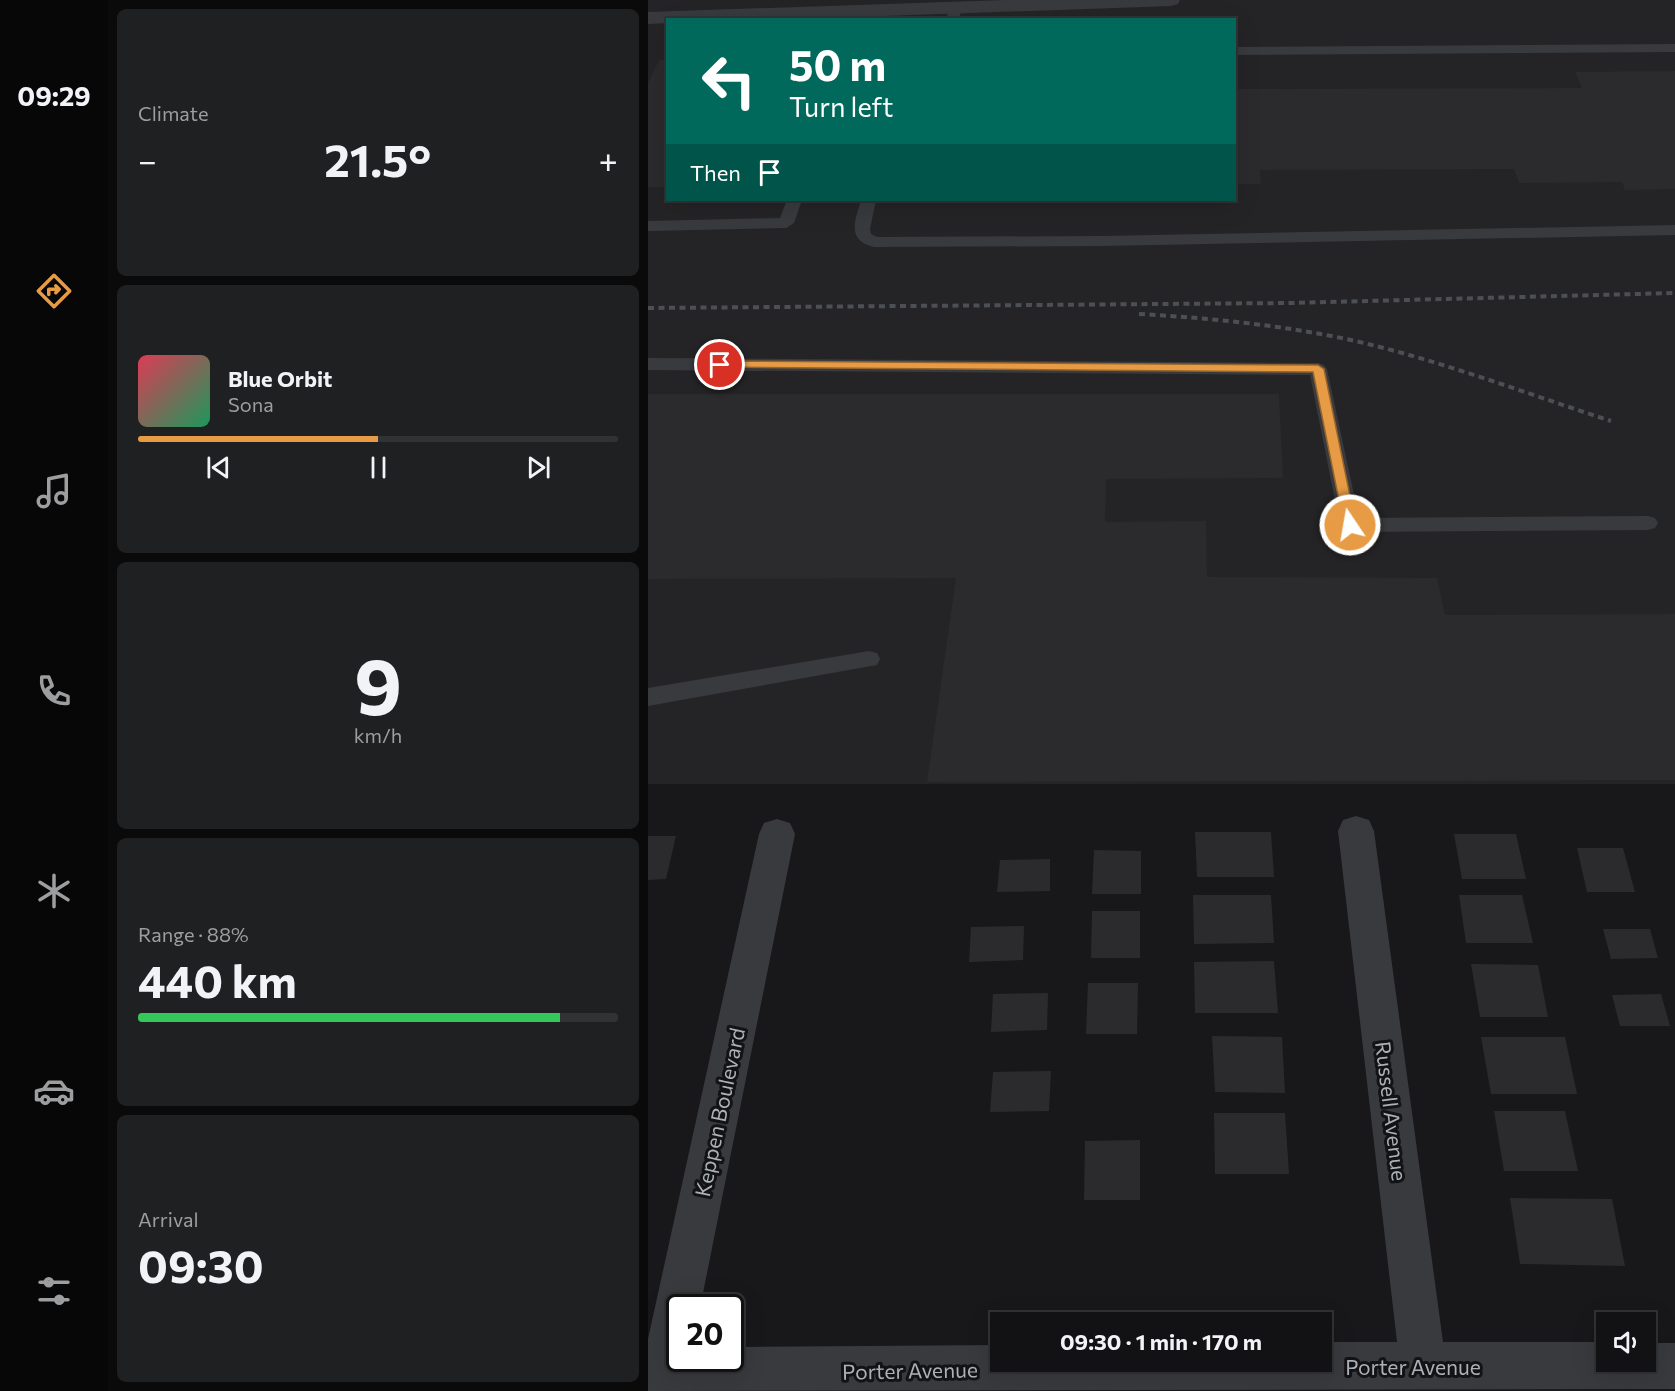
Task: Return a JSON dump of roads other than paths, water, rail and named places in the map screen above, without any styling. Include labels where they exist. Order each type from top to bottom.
[{"type":"street","points":[[648,18],[954,13],[1171,0]]},
{"type":"street","name":"Russell Avenue","points":[[1356,831],[1415,1291],[1423,1378]]},
{"type":"street","name":"Keppen Boulevard","points":[[657,1378],[777,834]]},
{"type":"street","name":"Porter Avenue","points":[[657,1378],[1423,1378],[1675,1366]]},
{"type":"lane","points":[[1236,51],[1675,48]]},
{"type":"lane","points":[[648,226],[786,223],[794,201]]},
{"type":"lane","points":[[868,201],[862,229],[864,237],[874,242],[1102,241],[1675,230]]},
{"type":"lane","points":[[648,364],[1318,369],[1350,525],[1648,523]]},
{"type":"lane","points":[[648,697],[869,659]]},
{"type":"railway","points":[[648,308],[1290,303],[1675,293]]},
{"type":"railway","points":[[1139,314],[1245,323],[1351,340],[1449,367],[1611,421]]}]
